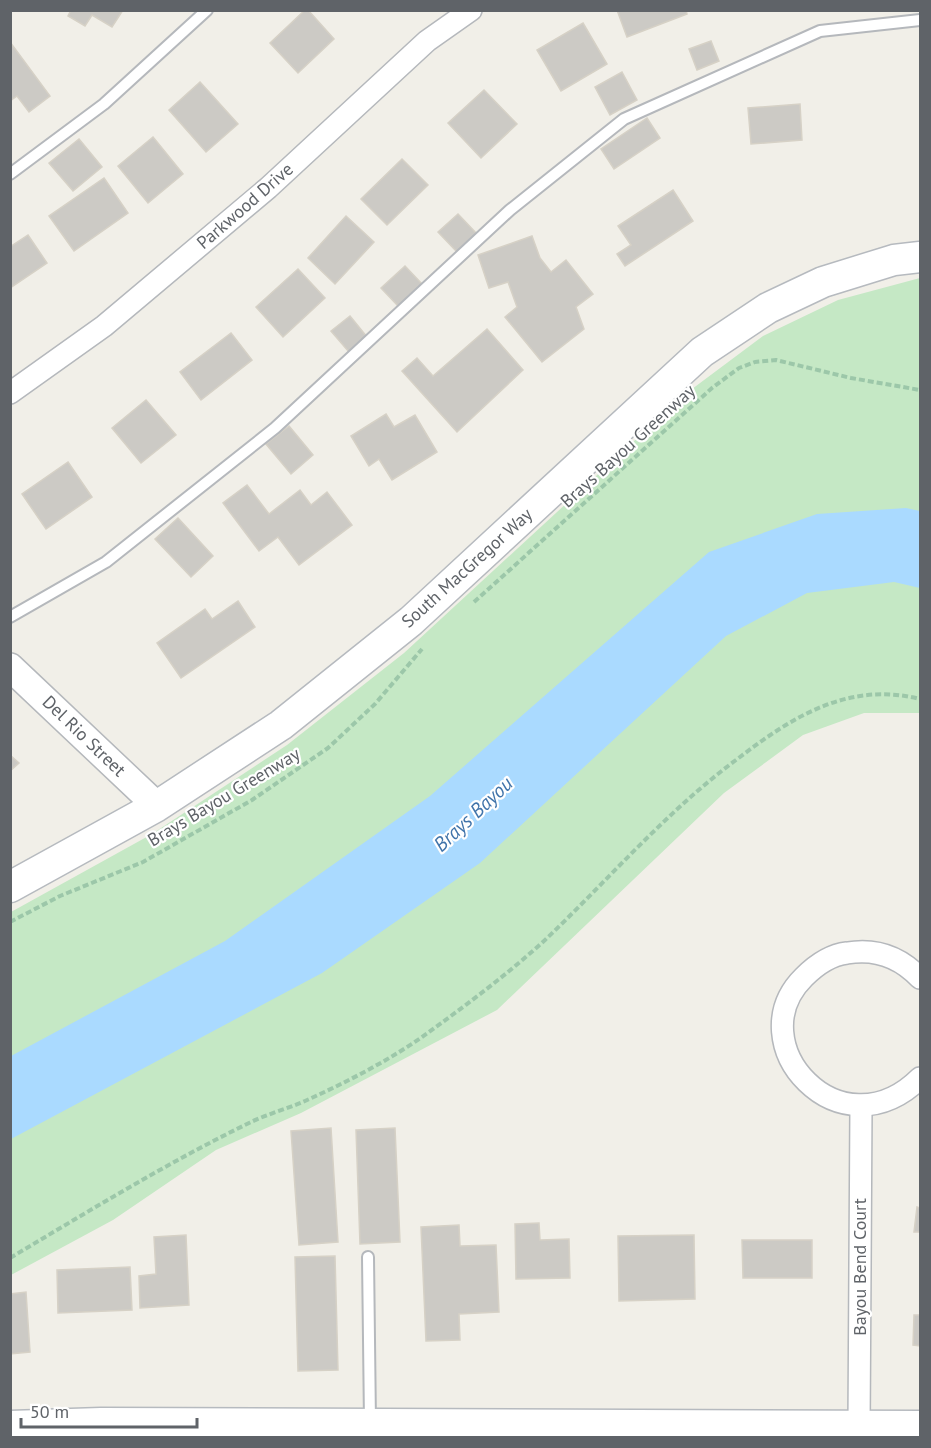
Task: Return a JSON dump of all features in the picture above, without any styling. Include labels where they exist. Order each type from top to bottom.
[{"type":"main road","name":"South MacGregor Way","points":[[10,887],[157,806],[281,725],[411,621],[702,352],[768,308],[823,282],[894,260],[921,257]]},
{"type":"main road","points":[[10,1426],[101,1430],[370,1425],[921,1426]]},
{"type":"street","name":"Parkwood Drive","points":[[10,393],[104,326],[268,188],[427,41],[471,10]]},
{"type":"street","name":"Del Rio Street","points":[[10,667],[157,806]]},
{"type":"street","points":[[921,978],[908,966],[887,954],[862,950],[838,954],[816,965],[799,982],[787,1004],[783,1028],[787,1052],[798,1073],[815,1091],[837,1102],[861,1106],[885,1102],[907,1092],[921,1078]]},
{"type":"street","name":"Bayou Bend Court","points":[[859,1427],[861,1106]]},
{"type":"lane","points":[[10,174],[104,104],[207,10]]},
{"type":"lane","points":[[10,617],[106,562],[275,428],[510,210],[624,119],[820,31],[921,20]]},
{"type":"lane","points":[[368,1257],[370,1425]]},
{"type":"path","name":"Brays Bayou Greenway","points":[[467,608],[712,388],[740,368],[755,362],[776,360],[851,378],[921,390]]},
{"type":"path","name":"Brays Bayou Greenway","points":[[10,922],[60,896],[143,862],[252,800],[328,748],[375,705],[424,647]]},
{"type":"path","points":[[10,1258],[110,1198],[231,1133],[348,1079],[426,1034],[490,987],[543,941],[714,777],[777,729],[828,705],[859,695],[881,693],[921,699]]},
{"type":"green space","points":[[920,278],[920,713],[864,713],[803,735],[724,793],[497,1010],[301,1113],[216,1150],[113,1220],[11,1275],[11,912],[152,834],[287,745],[404,653],[684,395],[763,336],[838,300]]},
{"type":"water","name":"Brays Bayou","points":[[906,508],[920,511],[920,588],[894,582],[807,593],[726,636],[480,863],[322,973],[11,1139],[11,1056],[225,941],[430,796],[709,552],[817,514]]},
{"type":"building","points":[[71,10],[123,10],[112,27],[92,15],[85,26],[68,16]]},
{"type":"building","points":[[305,10],[308,10],[334,39],[298,73],[270,43]]},
{"type":"building","points":[[617,10],[686,10],[687,14],[627,37]]},
{"type":"building","points":[[583,23],[607,64],[561,91],[537,50]]},
{"type":"building","points":[[711,41],[719,61],[697,70],[689,49]]},
{"type":"building","points":[[10,42],[50,96],[29,112],[17,96],[10,101]]},
{"type":"building","points":[[622,72],[637,100],[610,115],[595,87]]},
{"type":"building","points":[[200,82],[238,124],[206,152],[169,110]]},
{"type":"building","points":[[484,90],[517,124],[481,158],[448,123]]},
{"type":"building","points":[[800,104],[802,140],[751,144],[748,108]]},
{"type":"building","points":[[647,118],[660,138],[614,169],[601,149]]},
{"type":"building","points":[[153,137],[183,174],[148,203],[118,166]]},
{"type":"building","points":[[79,139],[102,167],[73,191],[49,163]]},
{"type":"building","points":[[402,159],[428,185],[387,225],[361,199]]},
{"type":"building","points":[[104,178],[128,213],[74,251],[49,216]]},
{"type":"building","points":[[673,190],[693,221],[625,266],[617,254],[631,245],[618,226]]},
{"type":"building","points":[[458,214],[477,234],[457,252],[438,232]]},
{"type":"building","points":[[346,216],[374,242],[335,284],[308,258]]},
{"type":"building","points":[[28,235],[47,263],[10,288],[10,247]]},
{"type":"building","points":[[532,236],[540,258],[551,272],[566,260],[593,294],[576,307],[584,329],[542,362],[505,317],[517,307],[508,282],[489,288],[478,255]]},
{"type":"building","points":[[405,266],[422,284],[398,306],[381,288]]},
{"type":"building","points":[[298,269],[325,298],[283,337],[256,307]]},
{"type":"building","points":[[350,316],[367,337],[349,352],[331,331]]},
{"type":"building","points":[[487,329],[523,370],[457,432],[402,371],[417,358],[433,376]]},
{"type":"building","points":[[231,333],[252,360],[201,400],[180,372]]},
{"type":"building","points":[[146,400],[176,435],[141,463],[112,428]]},
{"type":"building","points":[[386,414],[394,427],[415,415],[437,452],[392,480],[379,459],[369,466],[351,436]]},
{"type":"building","points":[[289,426],[313,455],[291,474],[266,444]]},
{"type":"building","points":[[68,462],[92,497],[46,529],[22,494]]},
{"type":"building","points":[[247,485],[269,514],[300,490],[311,505],[327,492],[352,525],[299,565],[278,537],[259,551],[223,503]]},
{"type":"building","points":[[178,518],[213,556],[191,577],[155,539]]},
{"type":"building","points":[[238,601],[255,627],[181,678],[157,643],[205,609],[212,619]]},
{"type":"building","points":[[10,755],[19,763],[10,771]]},
{"type":"building","points":[[331,1128],[338,1242],[299,1245],[291,1131]]},
{"type":"building","points":[[395,1128],[400,1242],[360,1244],[356,1130]]},
{"type":"building","points":[[917,1207],[920,1208],[920,1232],[914,1232]]},
{"type":"building","points":[[539,1223],[540,1240],[569,1239],[570,1278],[516,1279],[515,1224]]},
{"type":"building","points":[[459,1225],[460,1246],[496,1245],[499,1312],[459,1314],[460,1340],[426,1341],[421,1227]]},
{"type":"building","points":[[186,1235],[189,1305],[140,1308],[139,1276],[156,1274],[154,1237]]},
{"type":"building","points":[[694,1235],[695,1299],[619,1301],[618,1236]]},
{"type":"building","points":[[742,1240],[812,1240],[812,1278],[743,1278]]},
{"type":"building","points":[[335,1256],[338,1370],[298,1371],[295,1257]]},
{"type":"building","points":[[130,1267],[132,1310],[58,1313],[57,1270]]},
{"type":"building","points":[[26,1292],[30,1352],[10,1354],[10,1294]]},
{"type":"building","points":[[914,1315],[920,1315],[920,1346],[913,1345]]}]
